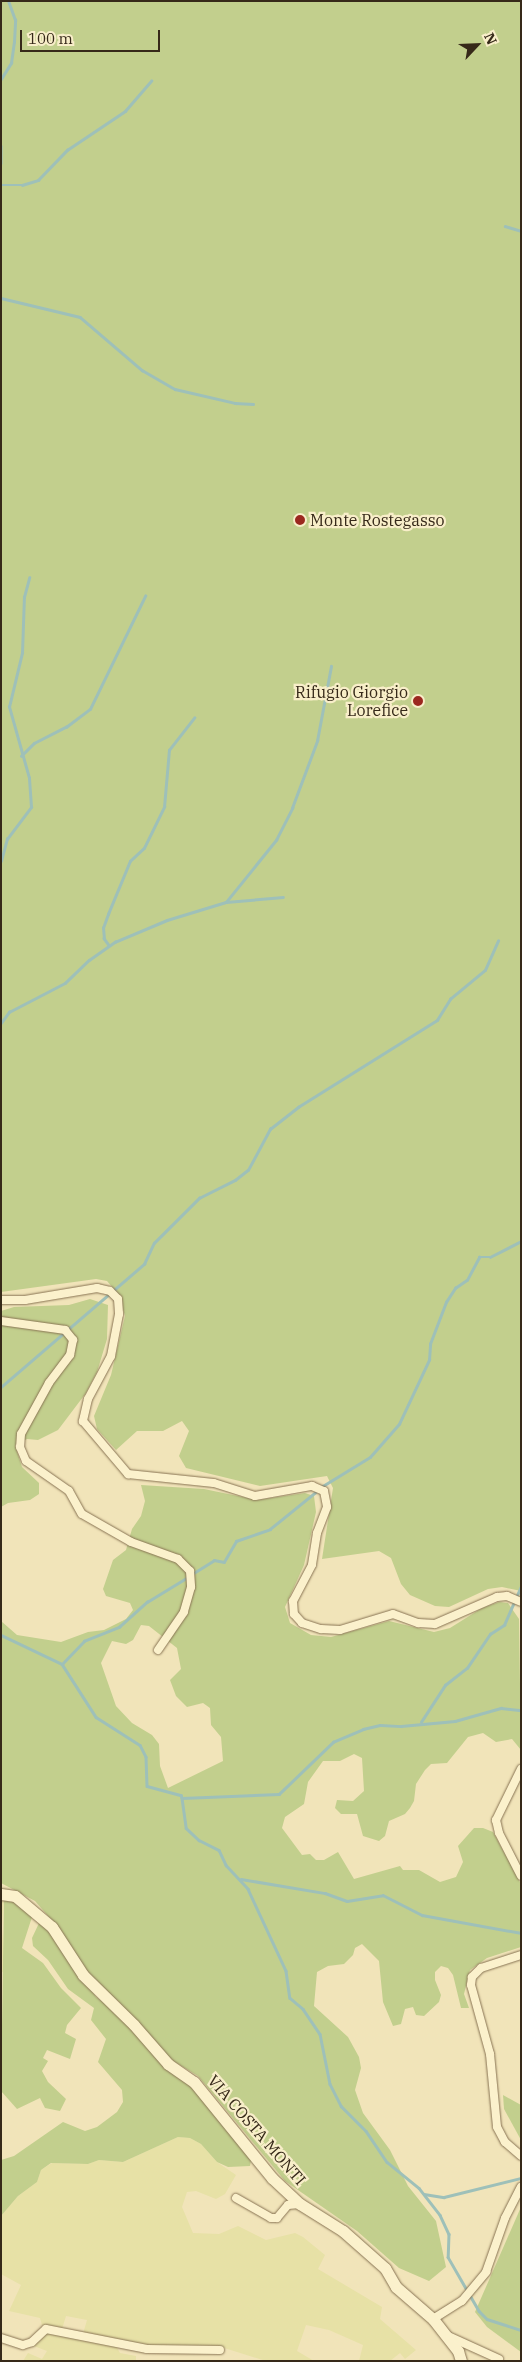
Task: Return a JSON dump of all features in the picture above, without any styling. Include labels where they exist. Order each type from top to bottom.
[{"type":"street","points":[[1,1300],[25,1300],[97,1288],[110,1290],[118,1299],[119,1314],[111,1356],[88,1399],[83,1421],[128,1474],[214,1483],[254,1496],[312,1486],[324,1492],[327,1506],[317,1533],[312,1565],[293,1601],[294,1614],[302,1624],[340,1630],[393,1614],[418,1623],[435,1624],[497,1597],[507,1596],[521,1602]]},
{"type":"street","points":[[1,1321],[65,1330],[73,1340],[70,1355],[49,1383],[21,1434],[20,1447],[26,1461],[69,1491],[82,1514],[132,1542],[178,1559],[190,1571],[191,1587],[182,1617],[158,1650]]},
{"type":"street","points":[[521,1769],[496,1820],[499,1833],[521,1876]]},
{"type":"street","name":"VIA COSTA MONTI","points":[[1,1894],[16,1896],[52,1927],[83,1975],[134,2025],[168,2064],[194,2082],[272,2178],[300,2204],[342,2231],[385,2268],[396,2287],[432,2319],[444,2333],[458,2351],[461,2361]]},
{"type":"street","points":[[521,1955],[481,1968],[472,1977],[470,1985],[490,2054],[497,2127],[505,2142],[521,2156]]},
{"type":"street","points":[[432,2319],[462,2301],[486,2272],[505,2218],[521,2187]]},
{"type":"street","points":[[236,2198],[271,2218],[277,2218],[288,2205],[300,2204]]},
{"type":"street","points":[[1,2338],[23,2345],[32,2342],[46,2329],[147,2349],[220,2350]]},
{"type":"street","points":[[444,2333],[499,2359]]},
{"type":"shaded area","points":[[1,1897],[4,1897],[2,1926],[5,1972],[1,1972]]},
{"type":"shaded area","points":[[178,2137],[190,2138],[201,2144],[217,2162],[236,2175],[225,2194],[216,2199],[196,2191],[187,2192],[182,2207],[193,2233],[219,2234],[238,2226],[266,2240],[295,2233],[303,2237],[325,2255],[318,2269],[382,2307],[380,2319],[416,2350],[405,2359],[400,2353],[390,2361],[359,2361],[363,2345],[329,2330],[306,2325],[297,2351],[314,2361],[266,2361],[218,2346],[156,2348],[83,2334],[87,2320],[66,2316],[62,2329],[42,2325],[40,2318],[9,2311],[21,2285],[1,2274],[1,2216],[18,2196],[37,2182],[41,2170],[52,2163],[88,2164],[99,2160],[123,2162]]},
{"type":"shaded area","points":[[48,2332],[116,2346],[120,2353],[136,2356],[136,2361],[23,2361],[28,2353],[42,2359],[47,2351],[34,2346],[41,2335]]},
{"type":"green space","points":[[1,1],[521,1],[521,1591],[502,1587],[488,1589],[449,1607],[435,1606],[410,1595],[401,1584],[391,1558],[379,1551],[322,1559],[333,1488],[327,1476],[260,1486],[186,1468],[179,1456],[189,1431],[182,1421],[163,1431],[137,1431],[116,1450],[97,1429],[94,1416],[111,1375],[125,1316],[119,1295],[107,1281],[96,1279],[1,1292]]},
{"type":"green space","points":[[90,1299],[108,1305],[107,1339],[97,1372],[86,1393],[58,1430],[38,1440],[27,1439],[15,1445],[22,1467],[39,1483],[39,1494],[30,1500],[8,1503],[1,1507],[1,1311],[14,1307],[69,1305]]},
{"type":"green space","points":[[141,1485],[204,1489],[257,1500],[305,1493],[314,1496],[316,1512],[304,1565],[285,1607],[290,1623],[311,1635],[331,1637],[389,1621],[434,1632],[450,1628],[482,1608],[499,1602],[508,1603],[519,1619],[521,1750],[512,1739],[496,1742],[483,1733],[468,1737],[447,1763],[431,1764],[425,1770],[416,1784],[414,1801],[410,1808],[405,1814],[389,1821],[385,1836],[379,1841],[363,1836],[357,1814],[341,1814],[335,1808],[337,1800],[353,1801],[364,1791],[362,1758],[354,1754],[340,1761],[323,1761],[308,1782],[304,1804],[285,1817],[282,1828],[302,1855],[310,1854],[316,1860],[324,1860],[338,1852],[354,1879],[400,1866],[403,1870],[419,1870],[440,1882],[456,1877],[463,1862],[458,1846],[474,1828],[483,1828],[493,1832],[521,1884],[521,1947],[487,1958],[470,1970],[464,1994],[469,2008],[461,2008],[453,1975],[448,1968],[441,1966],[435,1972],[435,1980],[441,1995],[439,2002],[424,2016],[416,2015],[413,2007],[405,2009],[401,2024],[393,2026],[383,2002],[379,1961],[362,1944],[355,1948],[353,1955],[344,1964],[328,1966],[317,1972],[314,2006],[348,2037],[359,2057],[361,2068],[355,2090],[363,2113],[390,2150],[408,2186],[436,2221],[446,2267],[429,2281],[399,2268],[357,2231],[285,2181],[198,2076],[170,2059],[119,2002],[87,1975],[56,1925],[35,1901],[1,1883],[1,1621],[17,1635],[61,1642],[88,1632],[104,1630],[126,1619],[133,1610],[130,1603],[106,1596],[103,1589],[113,1560],[126,1550],[132,1529],[141,1516],[145,1501]],"holes":[[[141,1625],[149,1626],[177,1648],[181,1669],[170,1680],[176,1696],[187,1707],[203,1703],[210,1708],[211,1725],[221,1737],[223,1761],[168,1788],[160,1766],[159,1744],[152,1735],[132,1723],[116,1706],[101,1663],[112,1641],[126,1644],[133,1640]]]},
{"type":"green space","points":[[4,1897],[16,1900],[32,1917],[22,1948],[43,1963],[61,1988],[81,2008],[67,2025],[65,2033],[76,2039],[70,2059],[47,2050],[43,2058],[48,2061],[42,2071],[48,2082],[66,2099],[60,2111],[45,2108],[40,2098],[17,2109],[1,2091]]},
{"type":"green space","points":[[40,1921],[51,1930],[96,1997],[110,2007],[174,2075],[193,2088],[251,2160],[250,2166],[228,2167],[217,2162],[201,2144],[190,2138],[178,2137],[123,2162],[99,2160],[88,2164],[51,2163],[41,2170],[37,2182],[18,2196],[1,2216],[1,2160],[14,2156],[63,2122],[85,2131],[97,2127],[117,2112],[123,2102],[122,2090],[98,2062],[106,2039],[91,2020],[94,2008],[68,1989],[48,1960],[33,1946],[32,1938]]},
{"type":"green space","points":[[503,2095],[521,2105],[521,2140],[504,2109]]},
{"type":"green space","points":[[521,2207],[521,2352],[487,2327],[475,2312]]},
{"type":"waterway","points":[[1,79],[11,63],[14,42],[15,20],[8,1]]},
{"type":"waterway","points":[[1,185],[22,185],[38,180],[67,150],[125,111],[151,81]]},
{"type":"waterway","points":[[1,146],[1,163]]},
{"type":"waterway","points":[[505,226],[521,231]]},
{"type":"waterway","points":[[1,298],[80,317],[142,370],[175,389],[235,403],[253,404]]},
{"type":"waterway","points":[[1,861],[7,839],[31,807],[29,778],[9,707],[22,653],[24,597],[29,578]]},
{"type":"waterway","points":[[21,756],[34,743],[66,727],[90,709],[145,596]]},
{"type":"waterway","points":[[226,902],[276,840],[292,808],[317,741],[331,666]]},
{"type":"waterway","points":[[109,946],[104,939],[103,928],[108,914],[130,861],[144,848],[164,807],[169,750],[194,718]]},
{"type":"waterway","points":[[1,1023],[9,1012],[65,983],[89,960],[115,942],[167,920],[226,902],[283,897]]},
{"type":"waterway","points":[[1,1387],[144,1264],[154,1243],[199,1198],[235,1180],[248,1170],[270,1129],[298,1107],[437,1020],[450,999],[485,970],[498,941]]},
{"type":"waterway","points":[[321,1487],[370,1457],[399,1424],[429,1360],[430,1344],[446,1302],[455,1288],[467,1280],[479,1257],[490,1257],[521,1241]]},
{"type":"waterway","points":[[192,1574],[214,1560],[224,1562],[236,1541],[270,1529],[317,1491]]},
{"type":"waterway","points":[[62,1664],[84,1641],[119,1627],[147,1602],[188,1577]]},
{"type":"waterway","points":[[421,1722],[445,1685],[467,1668],[490,1634],[504,1625],[521,1586]]},
{"type":"waterway","points":[[1,1635],[62,1664],[96,1717],[140,1745],[146,1757],[147,1786],[181,1795],[182,1798],[279,1794],[333,1742],[363,1729],[380,1725],[401,1726],[455,1721],[501,1708],[521,1710]]},
{"type":"waterway","points":[[182,1798],[186,1828],[199,1840],[219,1850],[226,1865],[248,1889],[286,1971],[290,1998],[303,2009],[320,2034],[330,2084],[341,2106],[366,2131],[387,2162],[419,2188],[440,2215],[449,2234],[448,2257],[479,2311],[487,2319],[521,2330]]},
{"type":"waterway","points":[[241,1879],[325,1893],[347,1901],[383,1895],[422,1915],[521,1933]]},
{"type":"waterway","points":[[424,2194],[444,2197],[521,2178]]},
{"type":"place","name":"Monte Rostegasso","points":[[300,520]]},
{"type":"place","name":"Rifugio Giorgio Lorefice","points":[[418,701]]}]
